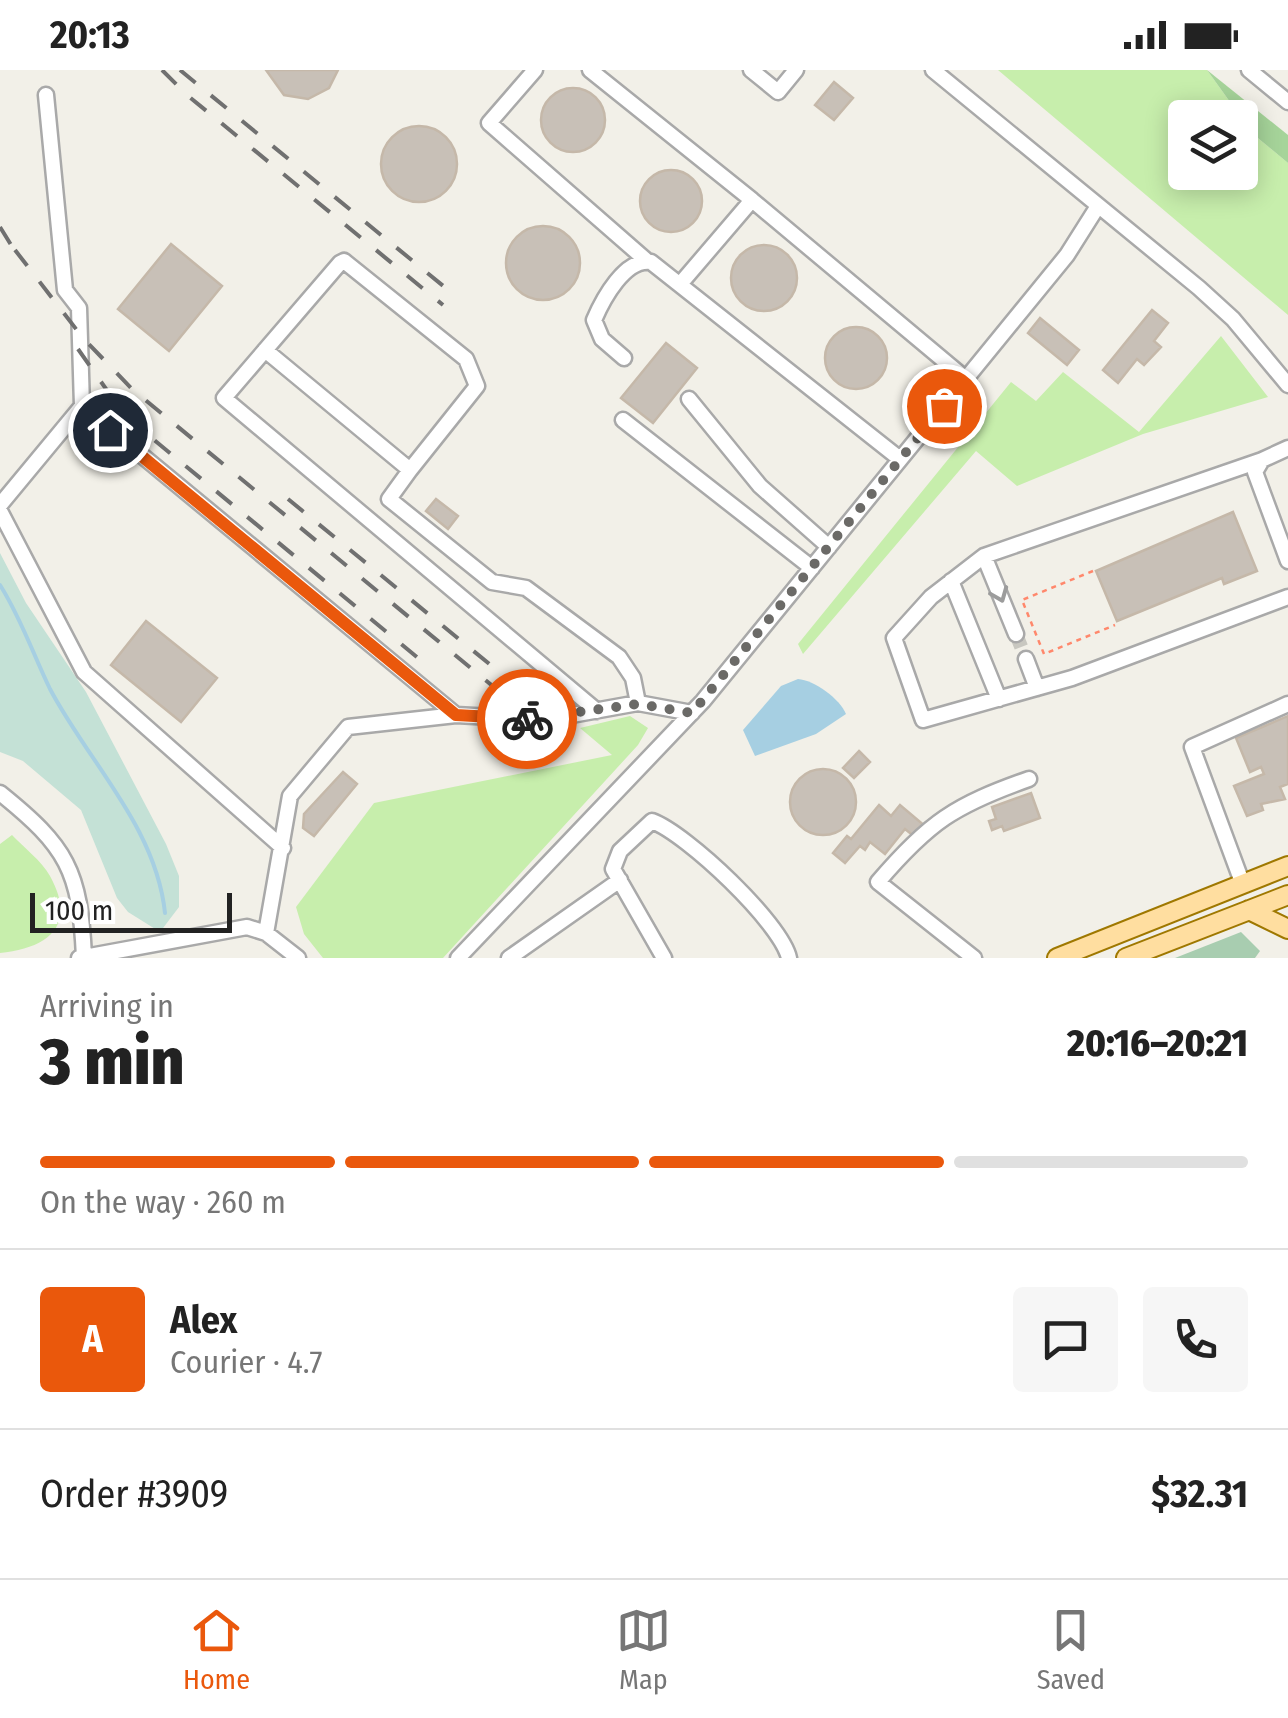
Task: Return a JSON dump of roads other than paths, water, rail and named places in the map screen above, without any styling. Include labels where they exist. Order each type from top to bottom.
[{"type":"main road","points":[[1057,958],[1288,866]]},
{"type":"main road","points":[[1126,958],[1288,894]]},
{"type":"main road","points":[[1249,910],[1288,929]]},
{"type":"street","points":[[535,70],[490,123],[647,261],[682,284],[900,459]]},
{"type":"street","points":[[590,70],[966,379]]},
{"type":"street","points":[[751,70],[778,92],[796,70]]},
{"type":"street","points":[[933,70],[1233,320],[1288,384]]},
{"type":"street","points":[[1249,70],[1288,102]]},
{"type":"street","points":[[46,95],[65,290],[79,308],[82,406],[0,508],[84,672],[283,848]]},
{"type":"street","points":[[682,284],[752,200]]},
{"type":"street","points":[[458,958],[692,713],[1067,255],[1098,206]]},
{"type":"street","points":[[598,710],[224,398],[344,261],[452,346],[472,366],[477,386],[389,499],[492,582],[526,588],[619,657],[632,678],[638,704]]},
{"type":"street","points":[[624,358],[602,339],[594,320],[629,268],[647,261]]},
{"type":"street","points":[[265,350],[410,470]]},
{"type":"street","points":[[689,399],[760,486],[829,546]]},
{"type":"street","points":[[82,406],[456,715]]},
{"type":"street","points":[[623,420],[812,568]]},
{"type":"street","points":[[1288,448],[984,556],[952,581],[894,638],[924,720],[1038,688],[1288,597]]},
{"type":"street","points":[[1262,460],[1255,472],[1288,561]]},
{"type":"street","points":[[984,556],[1016,634]]},
{"type":"street","points":[[952,581],[1000,699]]},
{"type":"street","points":[[1026,659],[1038,688]]},
{"type":"street","points":[[266,933],[290,796],[348,727],[456,715],[544,720],[638,704],[692,713]]},
{"type":"street","points":[[1242,882],[1192,746],[1288,704]]},
{"type":"street","points":[[974,958],[878,882],[939,818],[967,800],[1029,778]]},
{"type":"street","points":[[0,793],[45,830],[60,849],[74,878],[82,958],[246,927],[266,933],[298,958]]},
{"type":"street","points":[[664,958],[613,869],[620,850],[652,821],[670,828],[718,867],[789,958]]},
{"type":"street","points":[[508,958],[620,880]]},
{"type":"water","points":[[798,679],[826,691],[846,714],[816,734],[755,756],[743,730],[781,686]]},
{"type":"waterway","points":[[0,585],[50,689],[135,824],[149,852],[165,913]]},
{"type":"tunnel","points":[[1016,634],[1026,659]]},
{"type":"railway","points":[[162,70],[187,95],[443,305]]},
{"type":"railway","points":[[180,70],[453,294]]},
{"type":"railway","points":[[0,227],[21,261]]},
{"type":"railway","points":[[15,250],[83,338],[132,389],[506,697]]},
{"type":"railway","points":[[78,349],[118,406],[153,439],[418,658]]},
{"type":"railway","points":[[288,499],[515,685]]}]
